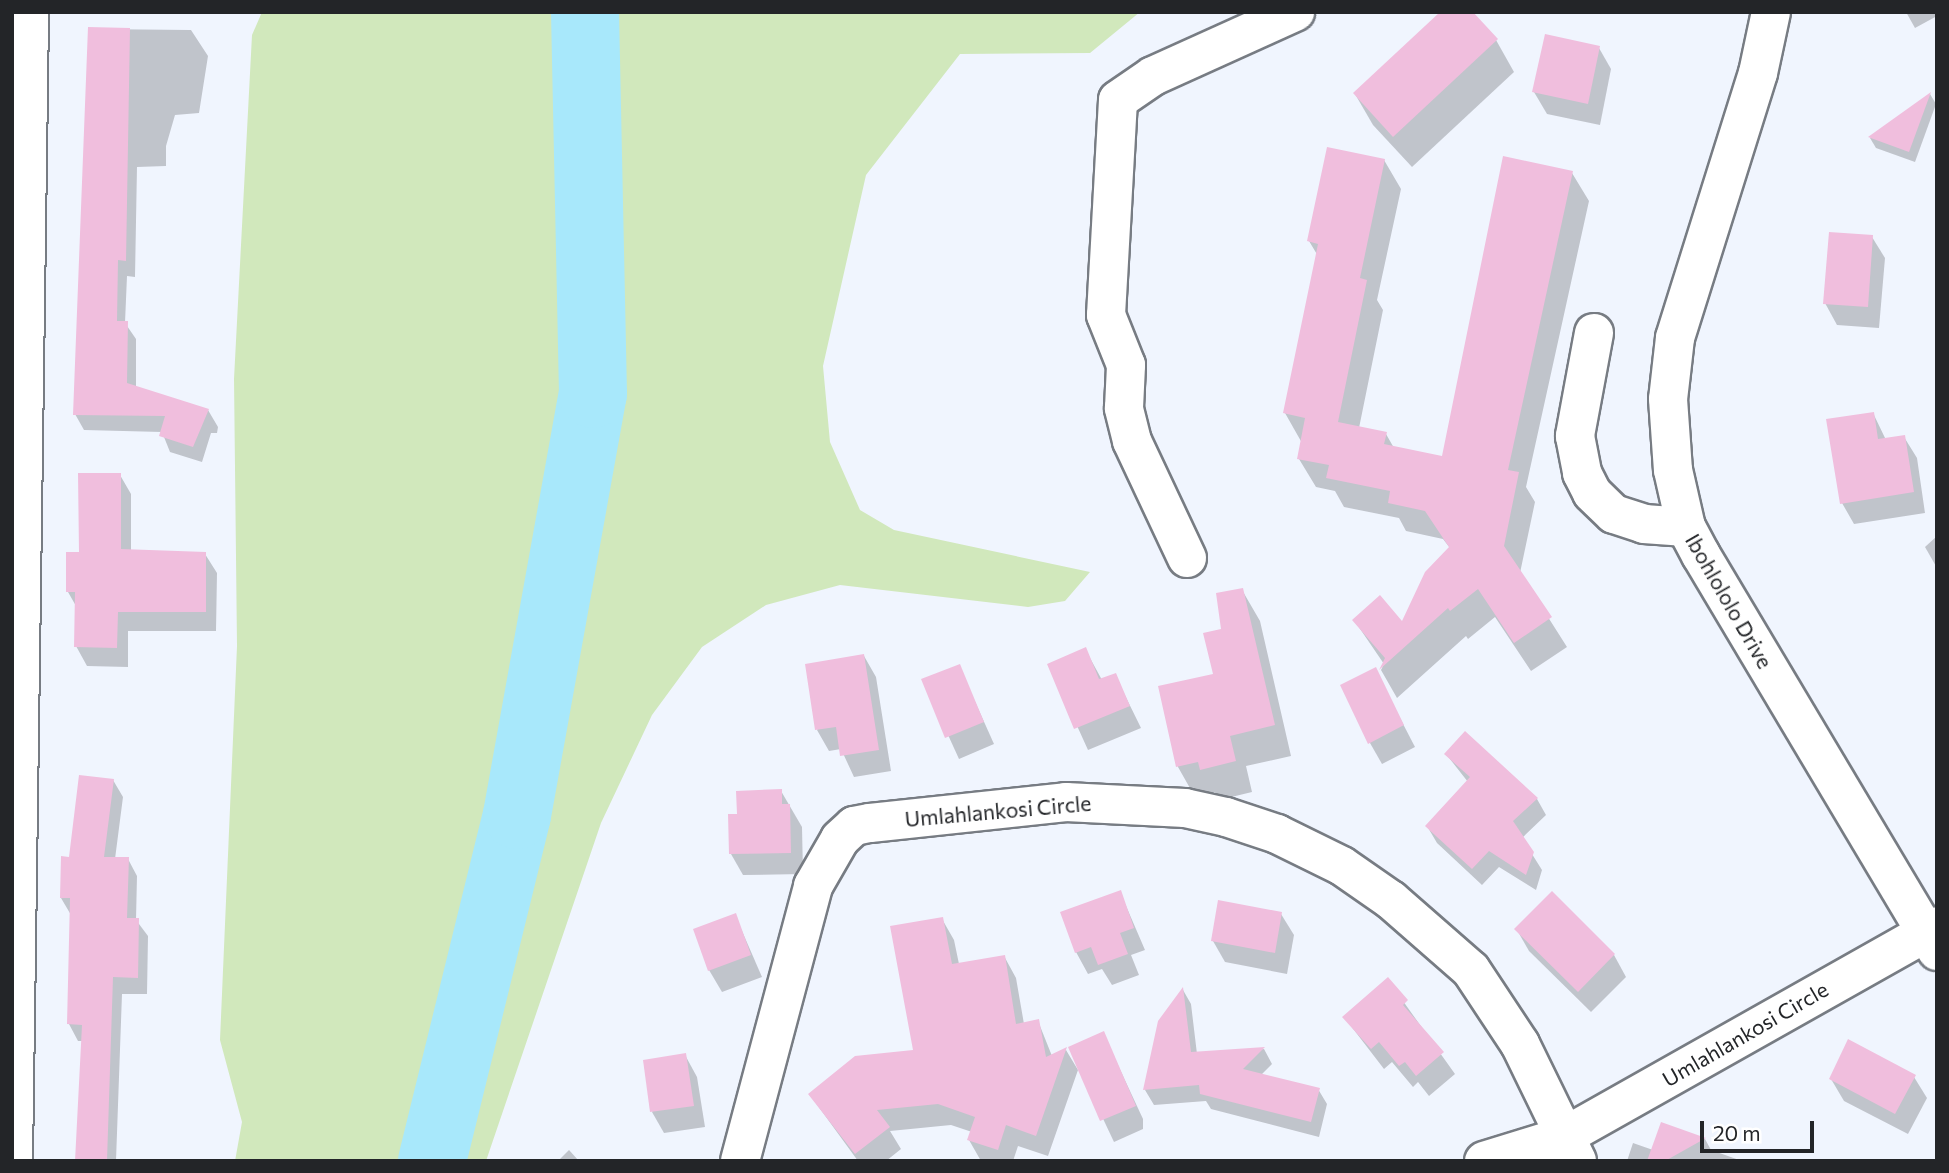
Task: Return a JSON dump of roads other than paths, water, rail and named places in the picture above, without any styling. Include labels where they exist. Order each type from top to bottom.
[{"type":"street","points":[[1187,558],[1132,441],[1124,408],[1126,365],[1106,315],[1118,100],[1153,76],[1295,12]]},
{"type":"street","name":"Ibohlololo Drive","points":[[1771,12],[1758,72],[1675,338],[1670,432],[1686,527],[1933,936]]},
{"type":"street","points":[[13,1161],[17,345],[24,27]]},
{"type":"street","points":[[1594,333],[1575,436],[1582,473],[1592,493],[1614,514],[1644,524],[1686,527]]},
{"type":"street","name":"Umlahlankosi Circle","points":[[740,1161],[813,886],[840,839],[854,826],[870,823],[1066,802],[1185,808],[1226,817],[1277,834],[1342,866],[1391,901],[1471,970],[1520,1044],[1571,1149]]},
{"type":"street","name":"Umlahlankosi Circle","points":[[1484,1161],[1571,1149],[1933,936]]},
{"type":"waterway","points":[[432,1161],[517,815],[593,394],[585,12]]}]
